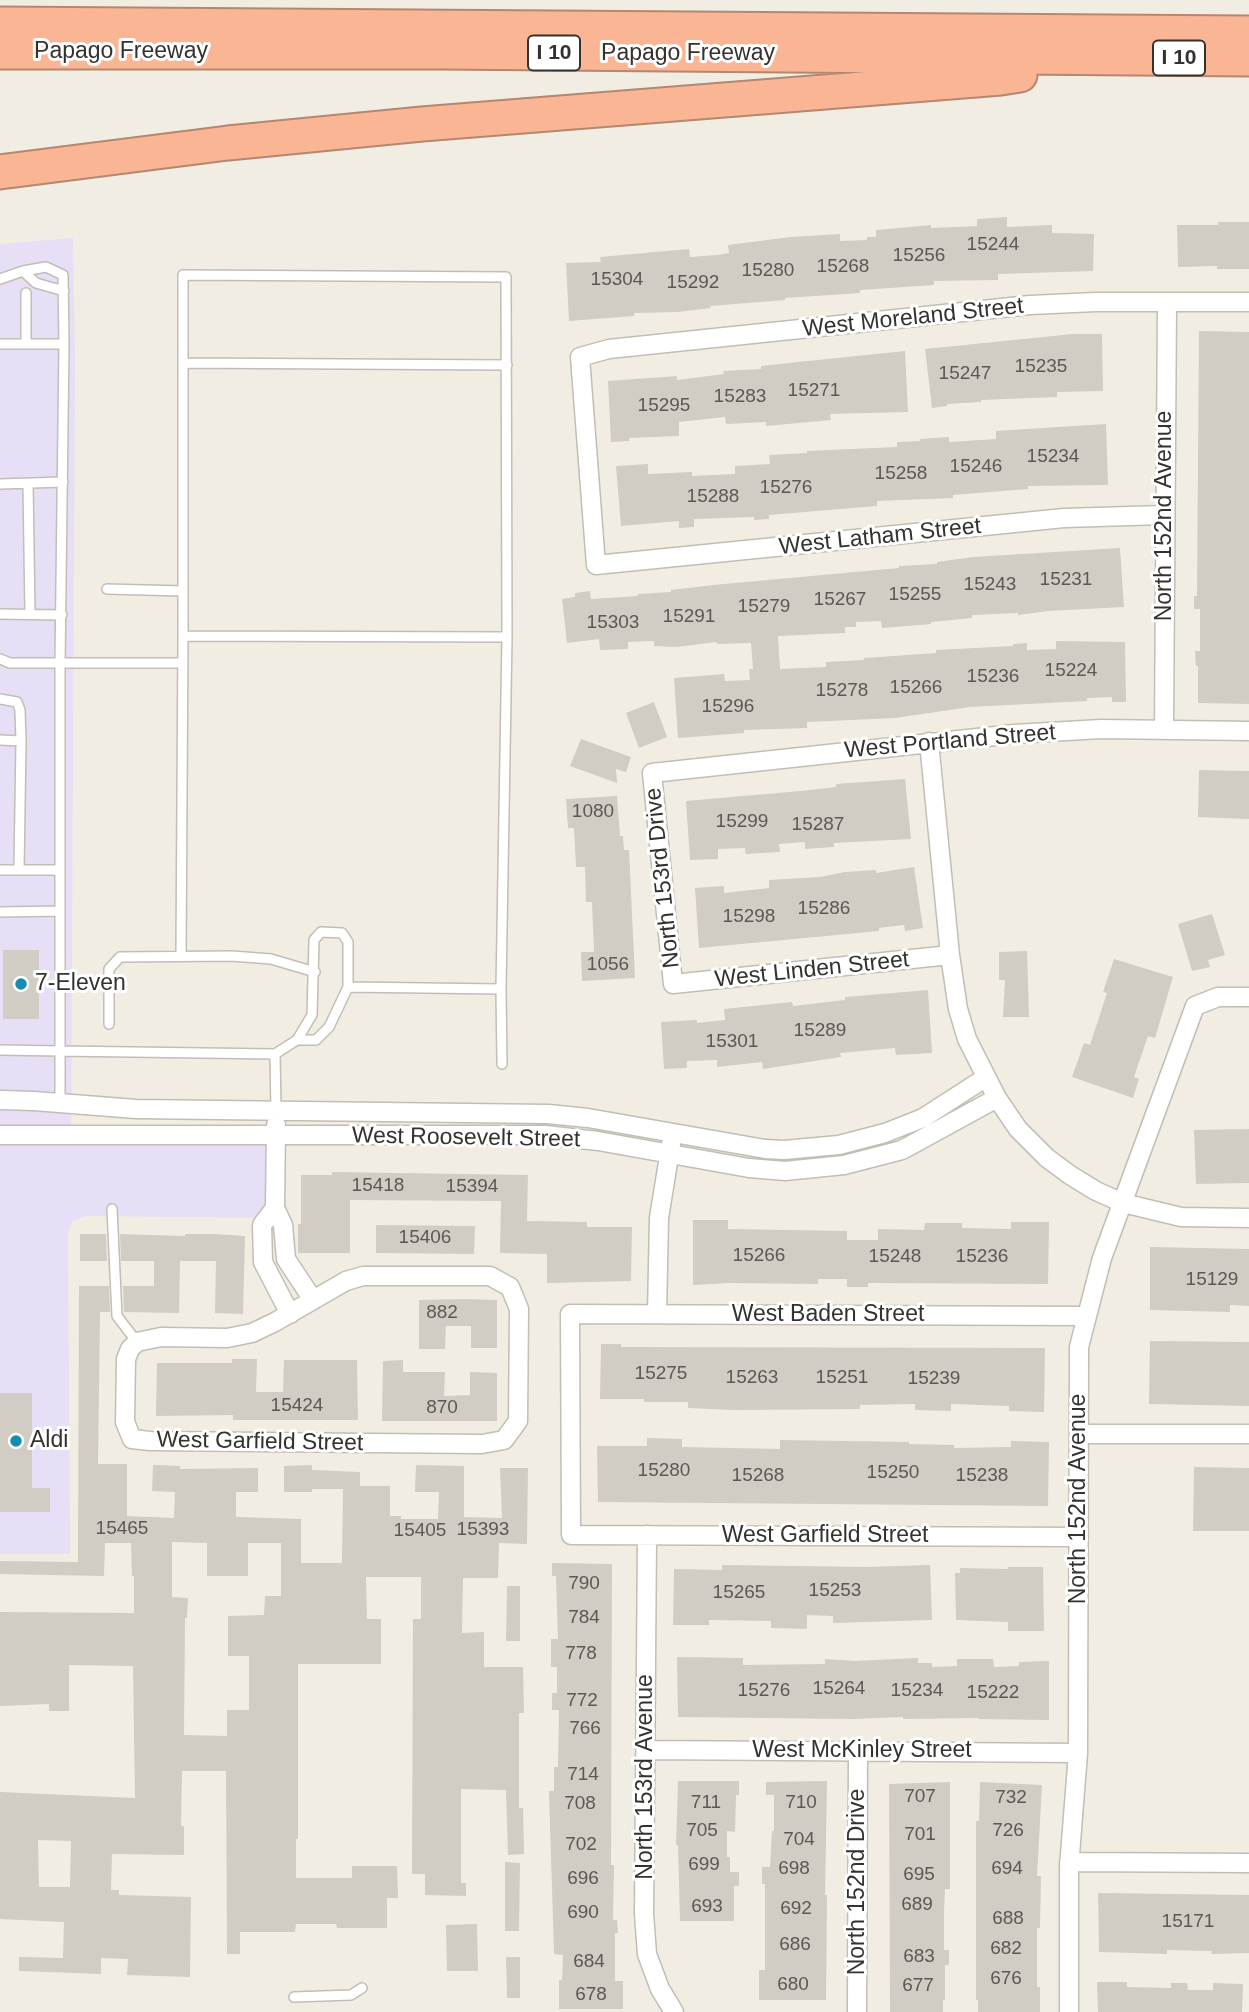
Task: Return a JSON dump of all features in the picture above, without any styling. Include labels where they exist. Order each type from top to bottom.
[{"type":"highway","points":[[0,24],[1249,33]]},
{"type":"highway","name":"Papago Freeway","points":[[0,52],[438,52],[1249,58]]},
{"type":"highway","points":[[0,172],[228,143],[422,124],[1001,78],[1108,58]]},
{"type":"street","name":"North 152nd Avenue","points":[[1164,730],[1167,302]]},
{"type":"street","name":"West Moreland Street","points":[[596,565],[580,357],[609,349],[1030,306],[1249,302]]},
{"type":"street","name":"West Latham Street","points":[[596,565],[1064,518],[1164,515]]},
{"type":"street","name":"West Portland Street","points":[[652,773],[929,742],[1064,731],[1249,731]]},
{"type":"street","points":[[929,742],[950,955],[958,1009],[967,1039],[997,1098],[1018,1129],[1047,1158],[1096,1191],[1124,1203],[1181,1217],[1249,1218]]},
{"type":"street","name":"North 153rd Drive","points":[[652,773],[673,984]]},
{"type":"street","name":"West Linden Street","points":[[673,984],[950,955]]},
{"type":"street","name":"North 152nd Avenue","points":[[1069,2012],[1069,1862],[1078,1753],[1079,1347],[1102,1258],[1195,1006],[1218,997],[1249,998]]},
{"type":"street","name":"West Roosevelt Street","points":[[0,1100],[136,1109],[548,1114],[588,1118],[765,1149],[801,1149],[861,1141],[905,1126],[935,1111],[985,1078]]},
{"type":"street","name":"West Roosevelt Street","points":[[0,1135],[545,1135],[785,1171],[823,1169],[902,1150],[997,1098]]},
{"type":"street","points":[[134,1346],[161,1337],[227,1338],[252,1333],[313,1300],[288,1262],[283,1224],[275,1208],[276,1111]]},
{"type":"street","points":[[657,1314],[659,1219],[673,1132]]},
{"type":"street","points":[[275,1208],[262,1225],[263,1262],[290,1314]]},
{"type":"street","points":[[267,1272],[288,1262]]},
{"type":"street","name":"West Garfield Street","points":[[134,1346],[126,1359],[125,1422],[132,1439],[482,1444],[505,1440],[511,1433],[518,1421],[519,1310],[510,1287],[490,1276],[363,1276],[346,1281],[313,1300]]},
{"type":"street","name":"West Baden Street","points":[[571,1535],[570,1314],[1086,1315]]},
{"type":"street","points":[[1079,1434],[1249,1434]]},
{"type":"street","name":"West Garfield Street","points":[[571,1535],[1079,1537]]},
{"type":"street","name":"North 153rd Avenue","points":[[647,1535],[644,1914],[647,1954],[660,1989],[674,2012]]},
{"type":"street","name":"West McKinley Street","points":[[647,1750],[1078,1753]]},
{"type":"street","name":"North 152nd Drive","points":[[857,2012],[858,1751]]},
{"type":"street","points":[[1069,1862],[1249,1863]]},
{"type":"lane","points":[[0,279],[46,267],[63,275],[60,1103]]},
{"type":"lane","points":[[23,271],[36,283],[64,291]]},
{"type":"lane","points":[[181,957],[183,275],[506,277],[508,637],[502,1064]]},
{"type":"lane","points":[[26,293],[26,344]]},
{"type":"lane","points":[[0,344],[64,344]]},
{"type":"lane","points":[[183,363],[507,365]]},
{"type":"lane","points":[[0,484],[63,482]]},
{"type":"lane","points":[[28,484],[30,614]]},
{"type":"lane","points":[[107,589],[183,591]]},
{"type":"lane","points":[[0,614],[62,615]]},
{"type":"lane","points":[[183,636],[508,637]]},
{"type":"lane","points":[[0,659],[10,663],[183,663]]},
{"type":"lane","points":[[0,668],[10,663]]},
{"type":"lane","points":[[0,699],[17,702],[20,710],[19,870]]},
{"type":"lane","points":[[0,740],[21,741]]},
{"type":"lane","points":[[0,870],[60,870]]},
{"type":"lane","points":[[0,912],[60,911]]},
{"type":"lane","points":[[0,1049],[275,1054],[297,1040],[312,1015],[314,940],[321,932],[342,933],[348,942],[348,987],[329,1027],[316,1040],[297,1040]]},
{"type":"lane","points":[[109,1024],[109,969],[120,957],[271,959],[315,972]]},
{"type":"lane","points":[[348,987],[502,989]]},
{"type":"lane","points":[[275,1054],[276,1111]]},
{"type":"lane","points":[[112,1209],[117,1316],[134,1346]]},
{"type":"lane","points":[[294,1997],[351,1995],[362,1988]]},
{"type":"shaded area","points":[[73,238],[75,360],[71,1145],[273,1143],[274,1218],[86,1216],[72,1221],[68,1234],[70,1554],[0,1554],[0,244]]},
{"type":"building","points":[[1007,217],[1007,227],[1052,225],[1052,233],[1094,234],[1093,271],[998,274],[998,280],[934,281],[934,285],[860,290],[860,293],[785,298],[677,312],[634,313],[634,316],[569,321],[566,263],[601,262],[600,257],[689,249],[690,257],[717,255],[729,253],[728,245],[791,237],[840,234],[840,241],[867,240],[867,237],[876,237],[876,230],[931,225],[931,228],[977,226],[977,219]]},
{"type":"building","points":[[1218,222],[1249,222],[1249,269],[1178,267],[1177,225],[1218,225]]},
{"type":"building","points":[[1199,331],[1249,332],[1249,704],[1198,703],[1198,666],[1195,651],[1200,651],[1200,609],[1194,609],[1194,596],[1197,596]]},
{"type":"building","points":[[1073,334],[1102,334],[1103,391],[1057,392],[1057,397],[981,400],[932,408],[925,349]]},
{"type":"building","points":[[905,351],[908,412],[830,414],[831,420],[766,426],[766,422],[726,424],[725,417],[679,422],[679,436],[629,438],[629,441],[611,442],[608,381],[677,376],[677,380],[724,374],[723,371],[761,369],[761,366]]},
{"type":"building","points":[[1106,424],[1108,485],[1028,486],[1028,489],[953,495],[953,498],[877,501],[877,506],[769,515],[769,519],[694,519],[694,527],[679,528],[679,521],[621,526],[616,466],[648,464],[648,474],[735,474],[735,466],[770,464],[769,455],[897,447],[897,442],[920,439],[949,437],[949,442],[996,439],[996,431]]},
{"type":"building","points":[[1120,548],[1124,607],[1018,615],[972,615],[972,618],[931,624],[882,628],[881,621],[856,622],[856,627],[845,627],[845,633],[778,636],[780,669],[826,667],[826,662],[936,653],[936,650],[1027,643],[1027,650],[1056,649],[1056,641],[1125,642],[1126,702],[1112,702],[1112,697],[1087,698],[1087,701],[970,707],[895,718],[807,722],[807,728],[744,730],[744,733],[678,738],[674,678],[724,674],[725,681],[750,680],[749,669],[753,669],[751,643],[716,642],[677,647],[654,646],[654,641],[628,642],[628,649],[600,650],[599,639],[567,643],[562,599],[575,597],[575,593],[590,591],[591,599],[638,596],[713,585],[937,564],[973,557]]},
{"type":"building","points":[[654,702],[667,737],[639,748],[626,713]]},
{"type":"building","points":[[581,739],[631,757],[626,772],[616,769],[617,783],[570,766]]},
{"type":"building","points":[[1199,770],[1249,771],[1249,819],[1198,817]]},
{"type":"building","points":[[905,779],[911,839],[834,843],[834,847],[805,849],[805,842],[779,844],[780,852],[746,854],[745,848],[718,849],[718,859],[690,860],[686,801]]},
{"type":"building","points":[[617,796],[620,836],[623,836],[624,850],[629,850],[635,978],[582,981],[581,952],[594,952],[592,902],[586,902],[585,867],[576,867],[574,828],[568,828],[566,799]]},
{"type":"building","points":[[914,867],[923,928],[905,931],[904,925],[879,928],[879,931],[699,948],[695,888],[724,886],[724,893],[769,888],[769,880],[820,877],[845,872],[876,870],[876,873]]},
{"type":"building","points":[[1212,914],[1225,955],[1208,960],[1210,967],[1192,971],[1178,924]]},
{"type":"building","name":"7-Eleven","points":[[3,950],[39,950],[39,1019],[3,1019]]},
{"type":"building","points":[[1027,951],[1029,1017],[1003,1017],[1005,980],[999,980],[999,952]]},
{"type":"building","points":[[1114,959],[1173,977],[1155,1038],[1148,1036],[1134,1077],[1139,1079],[1133,1098],[1072,1077],[1084,1043],[1090,1045],[1107,993],[1103,992]]},
{"type":"building","points":[[928,990],[932,1053],[896,1055],[895,1048],[840,1053],[841,1057],[763,1069],[762,1062],[717,1067],[717,1060],[687,1061],[687,1068],[664,1069],[661,1022],[697,1020],[697,1023],[725,1020],[724,1009],[792,1002],[793,1006],[845,1000],[845,997]]},
{"type":"building","points":[[1249,1129],[1249,1183],[1196,1184],[1194,1130]]},
{"type":"building","points":[[332,1172],[528,1175],[527,1221],[587,1222],[587,1227],[632,1227],[631,1281],[547,1283],[547,1254],[500,1253],[501,1201],[350,1200],[350,1253],[298,1253],[301,1175],[332,1175]]},
{"type":"building","points":[[693,1220],[728,1220],[728,1229],[847,1231],[847,1240],[878,1240],[878,1229],[924,1230],[925,1223],[962,1223],[962,1228],[1011,1229],[1011,1222],[1049,1222],[1048,1284],[868,1283],[868,1287],[847,1287],[847,1279],[818,1279],[818,1284],[693,1285]]},
{"type":"building","points":[[376,1225],[475,1226],[474,1254],[376,1253]]},
{"type":"building","points":[[80,1234],[106,1234],[107,1261],[80,1261]]},
{"type":"building","points":[[120,1234],[245,1236],[243,1314],[215,1313],[216,1261],[180,1261],[179,1313],[124,1312],[123,1286],[154,1286],[154,1261],[121,1261]]},
{"type":"building","points":[[1150,1247],[1249,1249],[1249,1306],[1230,1305],[1230,1312],[1150,1310]]},
{"type":"building","points":[[79,1286],[109,1286],[110,1312],[100,1312],[98,1464],[127,1464],[127,1516],[174,1518],[175,1492],[152,1491],[153,1465],[180,1466],[180,1469],[258,1468],[258,1492],[236,1492],[236,1517],[301,1519],[301,1563],[342,1563],[343,1489],[284,1492],[284,1466],[312,1465],[312,1470],[360,1472],[360,1486],[390,1486],[390,1516],[401,1516],[401,1519],[438,1519],[439,1492],[415,1492],[416,1465],[464,1466],[464,1517],[502,1518],[500,1468],[528,1468],[527,1544],[499,1543],[498,1578],[463,1578],[462,1633],[484,1632],[484,1667],[523,1667],[524,1713],[519,1713],[519,1808],[523,1808],[524,1854],[508,1855],[506,1790],[461,1789],[461,1883],[466,1883],[466,1896],[425,1895],[425,1874],[412,1874],[413,1619],[421,1619],[421,1577],[366,1577],[367,1619],[381,1619],[381,1664],[298,1664],[296,1878],[352,1878],[352,1866],[397,1866],[398,1898],[387,1898],[387,1928],[337,1928],[336,1924],[296,1924],[295,1932],[240,1932],[240,1954],[227,1954],[226,1771],[182,1771],[181,1826],[184,1826],[184,1855],[112,1854],[111,1890],[119,1890],[119,1895],[191,1897],[190,1977],[127,1975],[128,1959],[101,1958],[101,1974],[19,1971],[19,1957],[63,1958],[64,1922],[0,1919],[0,1792],[135,1798],[133,1666],[69,1665],[69,1711],[49,1711],[49,1704],[0,1706],[0,1612],[134,1613],[131,1543],[105,1543],[104,1576],[0,1574],[0,1561],[78,1562]],"holes":[[[172,1542],[207,1543],[207,1576],[248,1576],[248,1543],[281,1543],[281,1596],[265,1596],[264,1615],[228,1616],[228,1656],[249,1656],[249,1710],[227,1710],[227,1736],[184,1735],[185,1618],[188,1598],[172,1597]],[[38,1840],[71,1841],[70,1887],[39,1887]]]},
{"type":"building","points":[[419,1300],[497,1300],[497,1348],[471,1348],[471,1326],[446,1326],[445,1349],[419,1349]]},
{"type":"building","points":[[1150,1341],[1249,1342],[1249,1406],[1149,1404]]},
{"type":"building","points":[[601,1344],[621,1344],[621,1347],[1045,1348],[1044,1412],[1009,1411],[1009,1406],[951,1404],[951,1411],[915,1410],[915,1404],[860,1405],[860,1409],[734,1410],[688,1408],[688,1402],[600,1399]]},
{"type":"building","points":[[232,1359],[257,1359],[256,1392],[283,1392],[284,1360],[357,1360],[358,1420],[233,1420],[233,1415],[156,1416],[157,1363],[232,1363]]},
{"type":"building","points":[[403,1360],[403,1372],[445,1372],[444,1396],[470,1395],[470,1372],[497,1373],[497,1421],[382,1421],[383,1361]]},
{"type":"building","name":"Aldi","points":[[0,1393],[32,1393],[32,1488],[50,1488],[50,1512],[0,1512]]},
{"type":"building","points":[[647,1438],[682,1439],[682,1447],[780,1449],[780,1440],[909,1442],[954,1445],[954,1448],[1011,1447],[1011,1441],[1049,1442],[1048,1506],[598,1502],[597,1446],[647,1446]]},
{"type":"building","points":[[1194,1467],[1249,1468],[1249,1531],[1193,1531]]},
{"type":"building","points":[[552,1563],[612,1564],[611,1865],[614,1865],[613,1920],[617,1920],[618,1933],[615,1933],[615,1981],[623,1981],[623,2009],[559,2009],[559,1980],[562,1980],[563,1955],[554,1954],[549,1791],[554,1791],[554,1767],[558,1767],[559,1710],[552,1710],[552,1693],[557,1693],[557,1667],[551,1667],[551,1639],[558,1639],[556,1576],[552,1576]]},
{"type":"building","points":[[722,1565],[930,1565],[932,1620],[833,1623],[833,1616],[807,1615],[807,1629],[771,1628],[771,1621],[709,1620],[709,1625],[673,1625],[674,1569],[722,1570]]},
{"type":"building","points":[[1043,1567],[1044,1631],[1008,1631],[1008,1622],[956,1620],[955,1573],[960,1573],[960,1568]]},
{"type":"building","points":[[507,1586],[520,1586],[520,1641],[506,1641]]},
{"type":"building","points":[[677,1657],[743,1658],[743,1665],[825,1664],[825,1659],[854,1661],[918,1658],[918,1663],[932,1663],[932,1667],[957,1666],[957,1659],[993,1659],[994,1667],[1019,1666],[1019,1662],[1049,1661],[1049,1720],[678,1717]]},
{"type":"building","points":[[678,1781],[739,1781],[735,1832],[727,1831],[730,1872],[739,1872],[739,1886],[734,1886],[734,1921],[680,1921],[676,1845]]},
{"type":"building","points":[[827,1781],[826,2000],[759,2000],[759,1970],[765,1970],[765,1884],[762,1884],[762,1867],[770,1867],[774,1831],[774,1795],[766,1795],[766,1782]]},
{"type":"building","points":[[950,1782],[950,1889],[945,1889],[944,1913],[944,1950],[949,1950],[949,1965],[945,1965],[943,2012],[890,2012],[889,1784]]},
{"type":"building","points":[[980,1782],[1042,1785],[1037,1876],[1041,1876],[1040,1928],[1037,1928],[1037,1987],[1040,1987],[1040,2012],[978,2012],[976,1821],[979,1821]]},
{"type":"building","points":[[505,1862],[520,1863],[519,1931],[505,1931]]},
{"type":"building","points":[[1098,1893],[1249,1895],[1249,1953],[1211,1954],[1212,1951],[1167,1950],[1167,1954],[1099,1952]]},
{"type":"building","points":[[477,1924],[478,1971],[447,1971],[446,1925]]},
{"type":"building","points":[[506,1957],[520,1957],[520,1998],[507,1998]]},
{"type":"building","points":[[1097,1982],[1127,1982],[1127,1987],[1171,1988],[1171,1983],[1187,1983],[1188,1990],[1213,1990],[1213,1983],[1243,1984],[1242,2012],[1098,2012]]},
{"type":"place","name":"7-Eleven","points":[[21,984]]},
{"type":"place","name":"Aldi","points":[[16,1441]]}]
